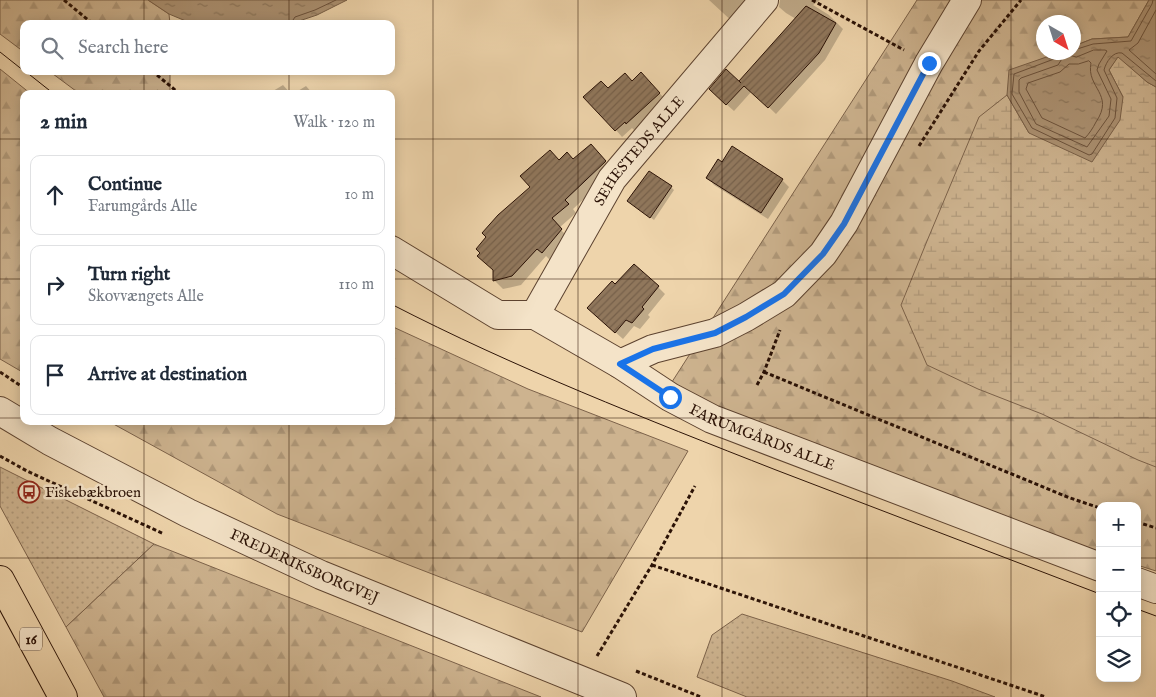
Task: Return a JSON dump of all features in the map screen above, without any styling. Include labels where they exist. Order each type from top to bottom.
[{"type":"highway","name":"16","points":[[0,580],[63,697]]},
{"type":"street","name":"SEHESTEDS ALLE","points":[[535,315],[612,179],[764,0]]},
{"type":"street","points":[[620,364],[653,349],[715,333],[746,317],[784,294],[823,254],[844,224],[929,63],[967,0]]},
{"type":"street","name":"FARUMGÅRDS ALLE","points":[[395,252],[498,314],[535,315],[620,364],[670,397],[712,419],[1096,565]]},
{"type":"street","name":"FREDERIKSBORGVEJ","points":[[0,411],[20,423]]},
{"type":"street","name":"FREDERIKSBORGVEJ","points":[[23,425],[50,441],[188,513],[321,575],[622,697]]},
{"type":"street","points":[[1141,583],[1156,589]]},
{"type":"path","points":[[64,0],[89,20]]},
{"type":"path","points":[[812,0],[929,63]]},
{"type":"path","points":[[157,75],[175,90]]},
{"type":"path","points":[[757,385],[764,372],[786,313],[784,294]]},
{"type":"path","points":[[0,372],[20,385]]},
{"type":"path","points":[[764,372],[1061,494],[1096,507]]},
{"type":"path","points":[[582,681],[652,565],[695,486]]},
{"type":"path","points":[[1141,523],[1156,528]]},
{"type":"path","points":[[652,565],[1046,697]]},
{"type":"green space","points":[[0,0],[148,0],[169,14],[170,20],[20,20],[20,49],[0,34]]},
{"type":"green space","points":[[917,0],[1149,0],[1128,37],[1092,39],[1081,43],[1081,15],[1036,15],[1036,60],[1063,60],[1147,82],[1156,87],[1156,571],[1141,566],[1141,502],[1096,502],[1096,551],[661,399]]},
{"type":"green space","points":[[1118,56],[1147,82],[1156,87],[1156,467],[1042,414],[978,389],[927,365],[901,305],[979,117],[1007,95],[1029,133],[1123,97],[1109,70]]},
{"type":"green space","points":[[0,69],[26,90],[20,90],[20,371],[0,359]]},
{"type":"green space","points":[[54,75],[170,75],[170,90],[75,90]]},
{"type":"green space","points":[[395,328],[528,389],[688,451],[582,632],[277,514],[115,425],[395,425]]},
{"type":"green space","points":[[0,467],[154,544],[66,627],[0,506]]},
{"type":"green space","points":[[154,544],[541,697],[104,697],[66,627]]},
{"type":"green space","points":[[742,614],[952,681],[995,697],[747,697],[697,677],[712,635]]},
{"type":"water","points":[[148,0],[347,0],[317,15],[302,20],[183,20],[169,14]]},
{"type":"water","points":[[1149,0],[1156,0],[1156,87],[1147,82],[1118,57],[1109,70],[1123,97],[1120,120],[1092,162],[1029,133],[1007,95],[1009,70],[1038,60],[1081,60],[1081,43],[1092,39],[1128,37]]},
{"type":"building","points":[[806,6],[836,23],[819,53],[768,108],[744,86],[726,105],[709,89],[726,69],[741,83],[739,81]]},
{"type":"building","points":[[641,72],[660,93],[626,124],[625,122],[615,131],[583,97],[601,81],[608,88],[625,73],[632,81]]},
{"type":"building","points":[[591,144],[606,161],[565,200],[569,204],[552,218],[562,229],[542,253],[537,249],[512,276],[493,281],[493,270],[477,256],[480,253],[476,249],[486,237],[482,233],[498,215],[530,187],[520,176],[550,150],[559,160],[567,152],[573,159]]},
{"type":"building","points":[[732,146],[783,179],[761,213],[706,178],[718,159],[722,162]]},
{"type":"building","points":[[649,171],[672,186],[650,218],[627,201]]},
{"type":"building","points":[[634,264],[659,286],[632,323],[626,320],[615,333],[587,308],[612,281],[615,284]]},
{"type":"tram line","points":[[0,52],[20,68]]},
{"type":"tram line","points":[[30,75],[49,90]]},
{"type":"tram line","points":[[395,306],[485,350],[630,412],[1096,592]]},
{"type":"tram line","points":[[1141,610],[1156,616]]},
{"type":"place","name":"Fiskebækbroen","points":[[29,492]]},
{"type":"route","points":[[670,397],[620,364],[653,349],[715,333],[784,294],[823,254],[844,224],[929,63]]}]
